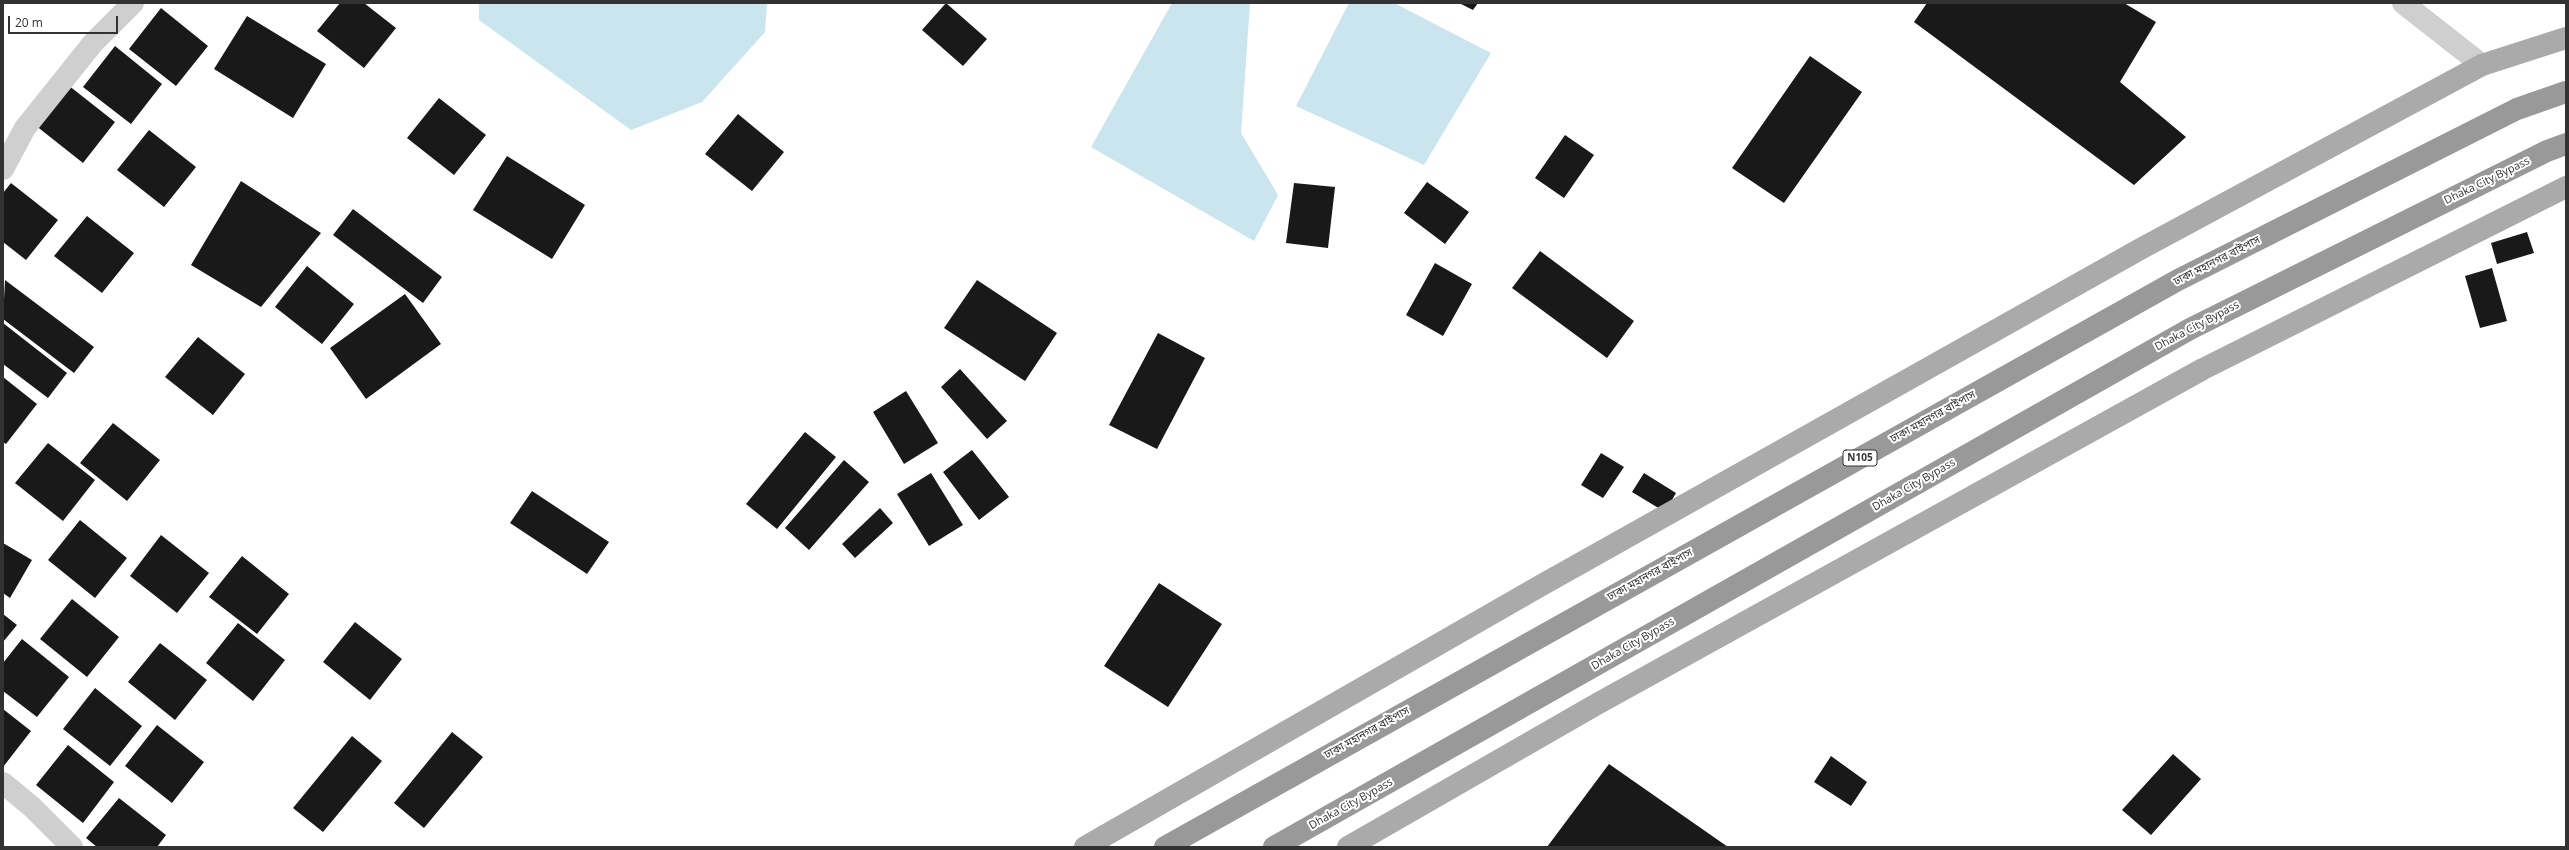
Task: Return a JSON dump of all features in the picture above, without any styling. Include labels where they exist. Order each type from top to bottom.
[{"type":"highway","name":"ঢাকা মহানগর বাইপাস","points":[[1165,847],[2178,280],[2517,109],[2566,92]]},
{"type":"highway","name":"Dhaka City Bypass","points":[[1274,847],[2190,329],[2547,151],[2566,144]]},
{"type":"main road","points":[[1085,847],[1533,590],[2137,251],[2482,65],[2566,38]]},
{"type":"main road","points":[[1348,847],[1597,704],[2203,369],[2566,187]]},
{"type":"street","points":[[3,169],[25,128],[93,43],[133,3]]},
{"type":"street","points":[[2403,3],[2482,65]]},
{"type":"street","points":[[3,783],[32,807],[72,847]]},
{"type":"water","points":[[479,3],[767,3],[765,32],[702,102],[631,130],[479,20]]},
{"type":"water","points":[[1172,3],[1250,3],[1241,133],[1278,195],[1254,241],[1091,147]]},
{"type":"water","points":[[1349,3],[1394,3],[1491,53],[1424,165],[1296,106]]},
{"type":"building","points":[[340,3],[364,3],[396,28],[364,68],[317,31]]},
{"type":"building","points":[[946,3],[987,39],[963,66],[922,30]]},
{"type":"building","points":[[1459,3],[1478,3],[1473,10]]},
{"type":"building","points":[[1927,3],[2124,3],[2156,22],[2120,82],[2186,137],[2134,185],[1914,22]]},
{"type":"building","points":[[161,8],[208,46],[176,86],[129,49]]},
{"type":"building","points":[[247,16],[326,64],[293,118],[214,69]]},
{"type":"building","points":[[115,46],[162,84],[131,124],[83,87]]},
{"type":"building","points":[[1810,56],[1862,92],[1784,203],[1732,168]]},
{"type":"building","points":[[68,85],[115,122],[83,163],[35,125]]},
{"type":"building","points":[[439,98],[486,135],[454,175],[407,138]]},
{"type":"building","points":[[738,114],[784,152],[752,191],[705,154]]},
{"type":"building","points":[[149,130],[196,167],[164,207],[117,170]]},
{"type":"building","points":[[1565,135],[1594,155],[1564,198],[1535,178]]},
{"type":"building","points":[[507,156],[585,205],[552,259],[473,210]]},
{"type":"building","points":[[241,181],[321,233],[261,307],[191,265]]},
{"type":"building","points":[[1427,182],[1469,212],[1445,244],[1404,213]]},
{"type":"building","points":[[11,183],[58,220],[26,260],[3,242],[3,193]]},
{"type":"building","points":[[1294,183],[1335,187],[1328,248],[1286,243]]},
{"type":"building","points":[[353,209],[442,277],[423,303],[333,235]]},
{"type":"building","points":[[87,216],[134,253],[102,293],[54,256]]},
{"type":"building","points":[[2527,232],[2534,253],[2497,264],[2491,243]]},
{"type":"building","points":[[1540,251],[1634,321],[1607,358],[1512,288]]},
{"type":"building","points":[[1435,263],[1472,284],[1443,336],[1406,315]]},
{"type":"building","points":[[307,266],[354,304],[322,344],[275,307]]},
{"type":"building","points":[[2492,268],[2507,321],[2480,328],[2465,276]]},
{"type":"building","points":[[5,280],[94,347],[74,373],[3,319]]},
{"type":"building","points":[[977,280],[1057,333],[1025,381],[944,328]]},
{"type":"building","points":[[405,294],[441,344],[366,399],[330,348]]},
{"type":"building","points":[[3,323],[67,373],[48,398],[3,364]]},
{"type":"building","points":[[1158,333],[1205,358],[1157,449],[1109,425]]},
{"type":"building","points":[[198,337],[245,374],[213,415],[165,377]]},
{"type":"building","points":[[960,369],[1007,421],[987,439],[941,387]]},
{"type":"building","points":[[3,377],[37,404],[6,444],[3,442]]},
{"type":"building","points":[[906,391],[938,443],[904,464],[873,412]]},
{"type":"building","points":[[113,423],[160,460],[127,501],[80,463]]},
{"type":"building","points":[[805,432],[836,457],[777,529],[746,504]]},
{"type":"building","points":[[48,443],[95,480],[63,521],[15,483]]},
{"type":"building","points":[[972,450],[1009,497],[979,520],[943,472]]},
{"type":"building","points":[[1601,453],[1624,467],[1603,498],[1581,485]]},
{"type":"building","points":[[844,460],[869,482],[809,550],[785,528]]},
{"type":"building","points":[[931,473],[963,525],[929,546],[897,494]]},
{"type":"building","points":[[1644,473],[1676,493],[1665,512],[1632,492]]},
{"type":"building","points":[[532,491],[609,542],[587,574],[510,523]]},
{"type":"building","points":[[880,508],[893,523],[855,558],[842,544]]},
{"type":"building","points":[[80,520],[127,558],[95,598],[48,560]]},
{"type":"building","points":[[161,535],[209,573],[177,613],[130,576]]},
{"type":"building","points":[[3,543],[32,560],[10,598],[3,593]]},
{"type":"building","points":[[242,556],[289,594],[257,634],[209,597]]},
{"type":"building","points":[[1159,583],[1222,624],[1168,707],[1104,666]]},
{"type":"building","points":[[72,599],[119,637],[87,677],[40,639]]},
{"type":"building","points":[[3,614],[17,625],[3,642]]},
{"type":"building","points":[[355,622],[402,659],[370,700],[323,662]]},
{"type":"building","points":[[238,623],[285,660],[253,701],[206,663]]},
{"type":"building","points":[[22,639],[69,677],[37,717],[3,691],[3,663]]},
{"type":"building","points":[[160,643],[207,680],[175,720],[128,682]]},
{"type":"building","points":[[95,688],[142,726],[110,766],[63,729]]},
{"type":"building","points":[[3,709],[31,731],[3,767]]},
{"type":"building","points":[[157,725],[204,762],[172,803],[125,766]]},
{"type":"building","points":[[452,732],[483,757],[424,828],[394,803]]},
{"type":"building","points":[[352,736],[382,761],[323,832],[293,808]]},
{"type":"building","points":[[68,745],[114,782],[83,823],[36,785]]},
{"type":"building","points":[[2173,754],[2201,779],[2151,835],[2122,810]]},
{"type":"building","points":[[1831,756],[1867,782],[1851,806],[1814,782]]},
{"type":"building","points":[[1609,764],[1728,847],[1547,847]]},
{"type":"building","points":[[119,798],[166,835],[157,847],[97,847],[86,838]]}]
